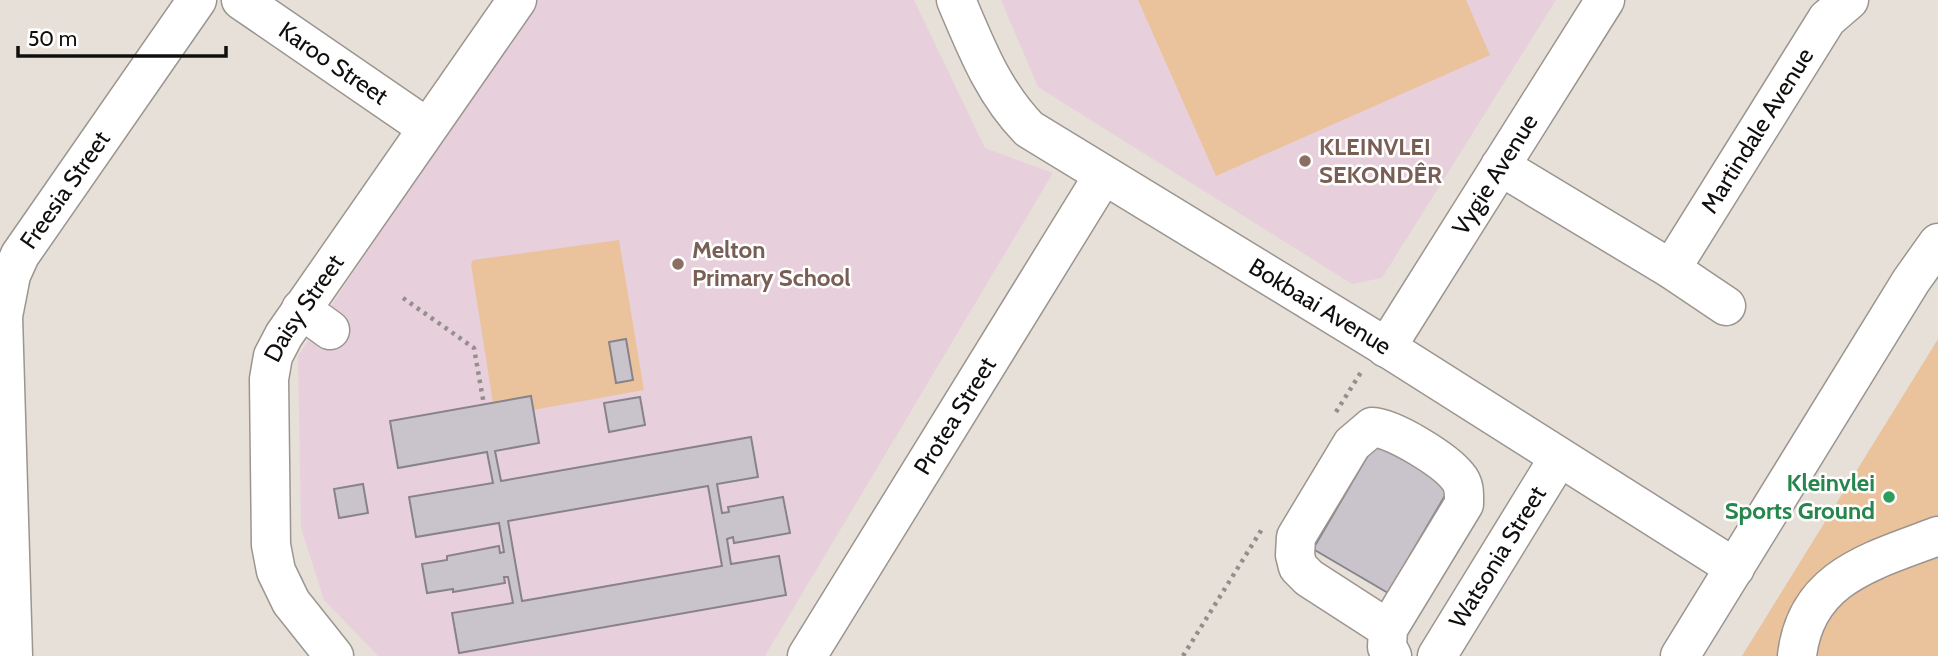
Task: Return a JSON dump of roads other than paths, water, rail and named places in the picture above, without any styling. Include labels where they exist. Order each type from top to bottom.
[{"type":"street","name":"Freesia Street","points":[[13,656],[3,316],[11,275],[20,255],[197,0]]},
{"type":"street","name":"Karoo Street","points":[[241,0],[426,127]]},
{"type":"street","name":"Daisy Street","points":[[334,656],[291,602],[276,571],[271,545],[269,379],[273,356],[316,320],[426,127],[517,0]]},
{"type":"street","name":"Bokbaai Avenue","points":[[956,0],[986,71],[1008,107],[1029,129],[1735,568]]},
{"type":"street","name":"Vygie Avenue","points":[[1385,348],[1605,0]]},
{"type":"street","name":"Martindale Avenue","points":[[1671,269],[1827,19],[1849,0]]},
{"type":"street","points":[[1500,166],[1727,306]]},
{"type":"street","name":"Protea Street","points":[[807,656],[1103,176]]},
{"type":"street","points":[[1680,656],[1911,281],[1938,243]]},
{"type":"street","points":[[1372,427],[1386,428],[1447,467],[1459,477],[1464,488],[1464,503],[1390,643],[1309,578],[1298,567],[1295,555],[1296,537],[1345,456],[1361,433],[1372,427]]},
{"type":"street","name":"Watsonia Street","points":[[1437,656],[1558,459]]},
{"type":"street","points":[[1797,656],[1800,632],[1809,610],[1826,590],[1852,571],[1938,536]]},
{"type":"place","name":"KLEINVLEI SEKONDÊR","points":[[1305,161]]},
{"type":"place","name":"Melton Primary School","points":[[678,264]]},
{"type":"place","name":"Kleinvlei Sports Ground","points":[[1889,497]]}]
